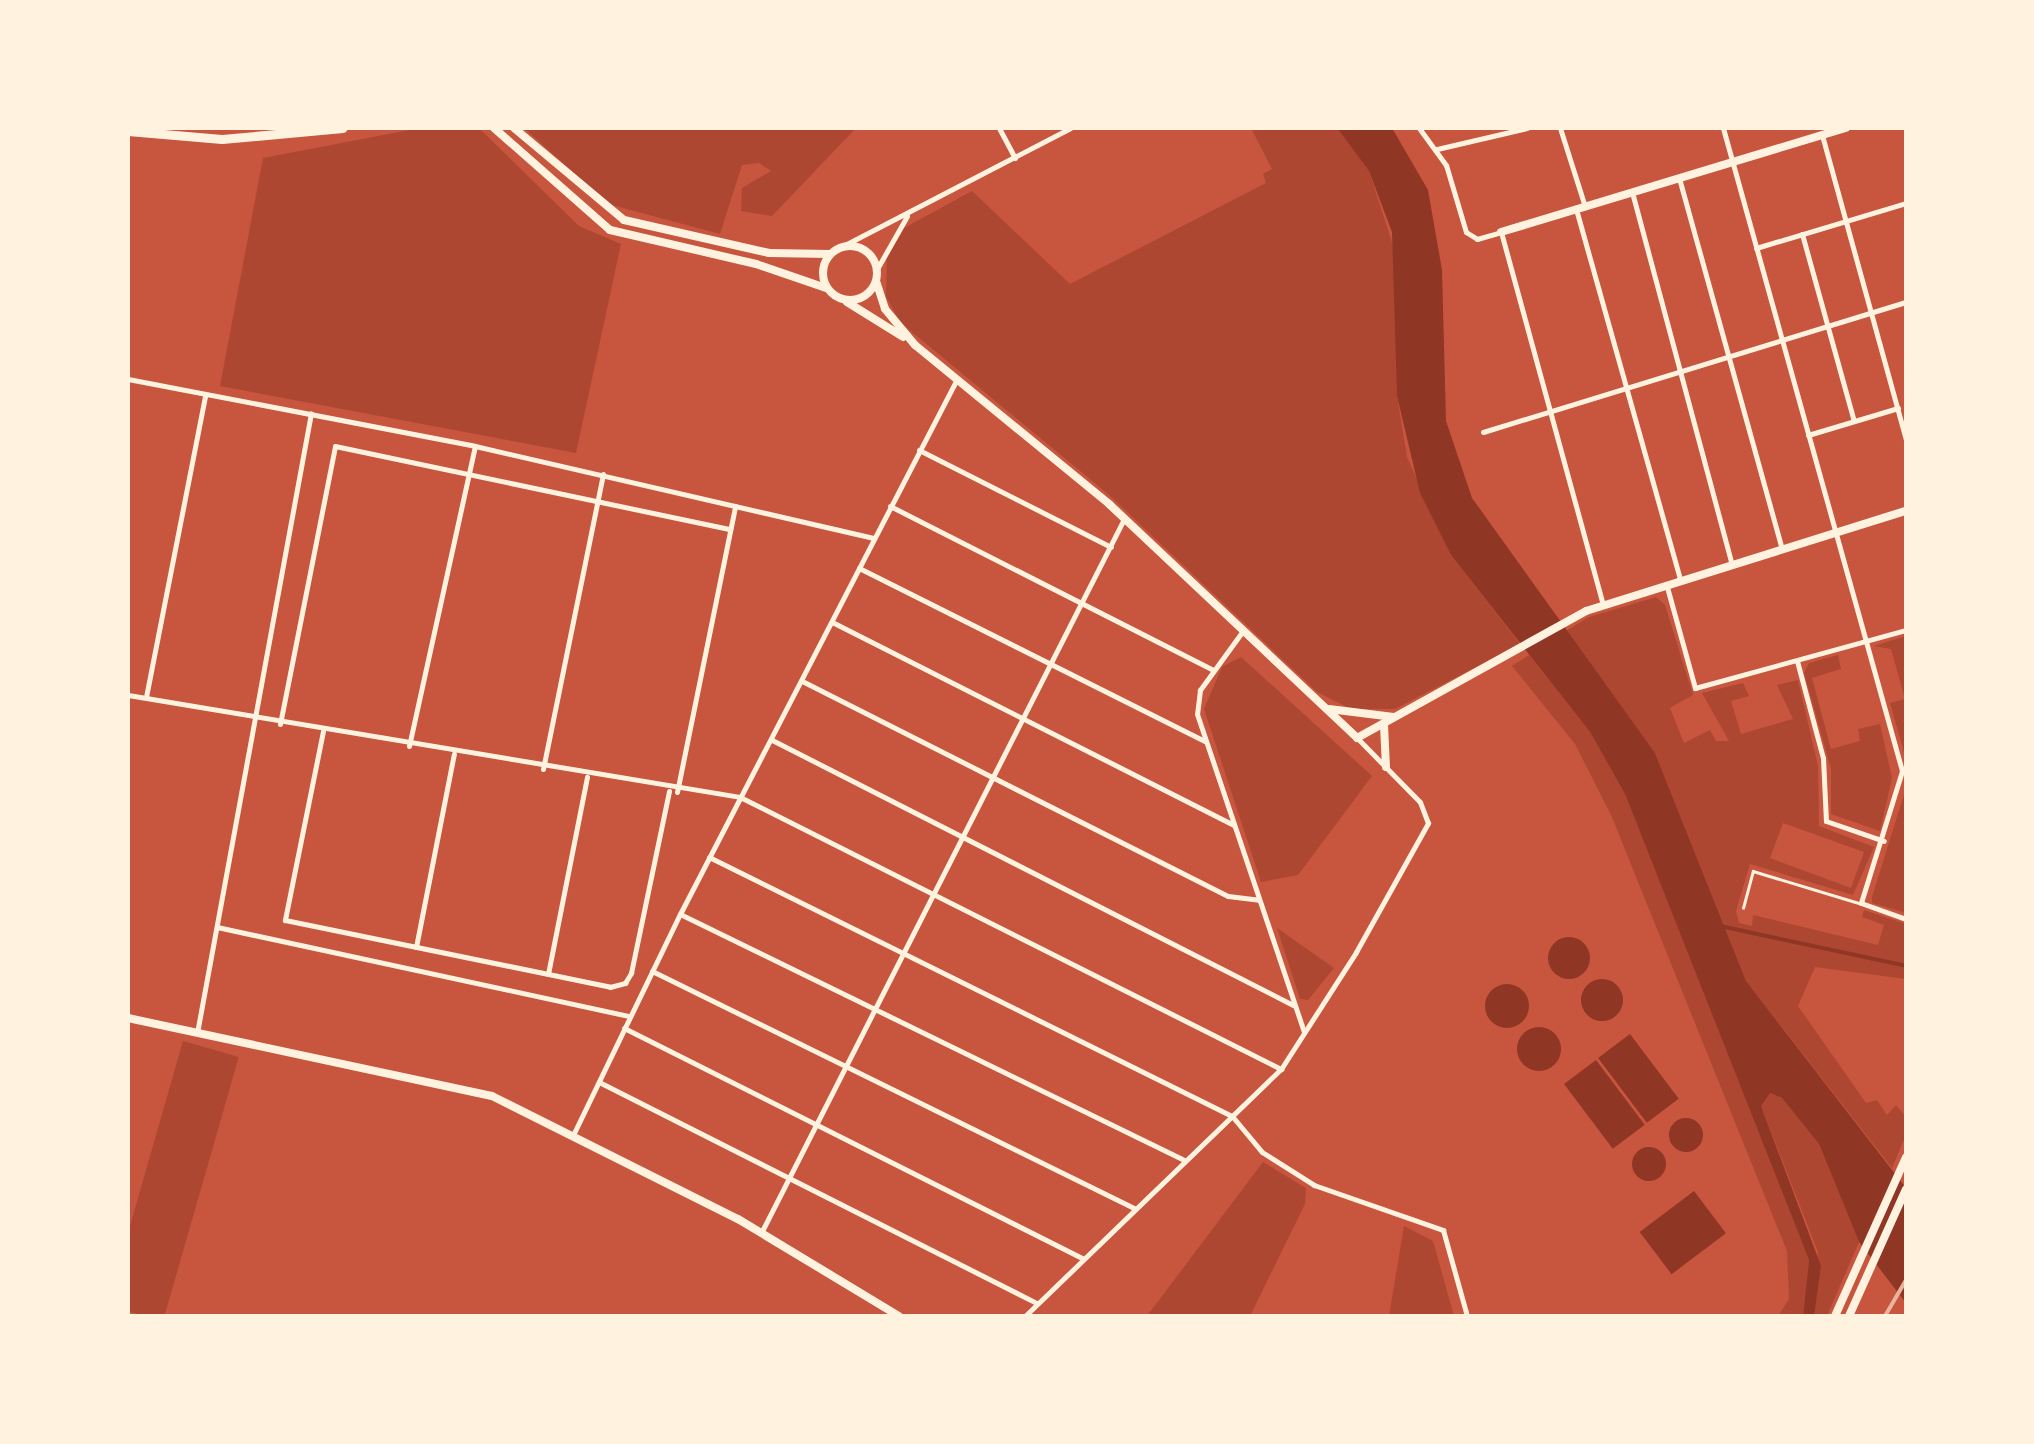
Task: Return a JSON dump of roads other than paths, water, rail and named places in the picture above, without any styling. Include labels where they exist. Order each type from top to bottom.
[{"type":"main road","points":[[128,130],[222,140],[342,128]]},
{"type":"street","points":[[494,128],[610,230],[756,264],[826,288],[915,345],[1124,519],[1420,802],[1428,823],[1281,1070],[1024,1316]]},
{"type":"street","points":[[514,128],[624,220],[769,253],[864,250],[876,269]]},
{"type":"street","points":[[998,128],[1015,158]]},
{"type":"street","points":[[826,288],[822,270],[833,251],[1070,128]]},
{"type":"street","points":[[1419,128],[1437,149],[1471,238],[1846,128]]},
{"type":"street","points":[[1437,149],[1527,128]]},
{"type":"street","points":[[1560,128],[1626,389],[1680,580]]},
{"type":"street","points":[[1723,128],[1904,772],[1861,904],[1906,919]]},
{"type":"street","points":[[1822,134],[1906,440]]},
{"type":"street","points":[[1680,178],[1782,549]]},
{"type":"street","points":[[1632,192],[1732,564]]},
{"type":"street","points":[[1756,248],[1906,204]]},
{"type":"street","points":[[912,210],[896,226],[876,269],[876,281],[886,309],[915,345]]},
{"type":"street","points":[[1500,232],[1603,604]]},
{"type":"street","points":[[1802,234],[1854,421]]},
{"type":"street","points":[[845,301],[866,296],[876,281]]},
{"type":"street","points":[[1483,432],[1906,302]]},
{"type":"street","points":[[128,379],[474,446],[874,538]]},
{"type":"street","points":[[574,1134],[680,914],[956,379]]},
{"type":"street","points":[[146,696],[205,395]]},
{"type":"street","points":[[1896,399],[1906,396]]},
{"type":"street","points":[[1808,435],[1898,408]]},
{"type":"street","points":[[197,1033],[311,413]]},
{"type":"street","points":[[280,724],[335,446],[730,529]]},
{"type":"street","points":[[409,746],[474,446]]},
{"type":"street","points":[[920,450],[1110,547]]},
{"type":"street","points":[[543,769],[604,474]]},
{"type":"street","points":[[323,731],[285,920],[610,987],[628,979],[735,506]]},
{"type":"street","points":[[890,506],[1213,670]]},
{"type":"street","points":[[1357,738],[1603,604],[1906,512]]},
{"type":"street","points":[[761,1233],[967,838],[1124,519]]},
{"type":"street","points":[[859,568],[1205,741]]},
{"type":"street","points":[[1666,584],[1694,688],[1906,630]]},
{"type":"street","points":[[832,622],[1234,825]]},
{"type":"street","points":[[1242,632],[1213,670],[1197,707],[1205,741],[1304,1032]]},
{"type":"street","points":[[1797,661],[1823,758],[1826,821],[1884,840]]},
{"type":"street","points":[[802,681],[1228,896],[1259,900]]},
{"type":"street","points":[[128,695],[673,791],[740,798],[1281,1070]]},
{"type":"street","points":[[1325,708],[1398,717]]},
{"type":"street","points":[[1384,724],[1386,767]]},
{"type":"street","points":[[772,740],[1294,1005]]},
{"type":"street","points":[[416,948],[454,754]]},
{"type":"street","points":[[548,974],[587,776]]},
{"type":"street","points":[[709,857],[1232,1116],[1262,1152],[1297,1176],[1443,1230],[1467,1316]]},
{"type":"street","points":[[680,914],[1184,1160]]},
{"type":"street","points":[[217,927],[630,1016]]},
{"type":"street","points":[[652,971],[1134,1208]]},
{"type":"street","points":[[128,1018],[492,1096],[574,1134],[761,1233],[899,1316]]},
{"type":"street","points":[[624,1028],[1082,1258]]},
{"type":"street","points":[[599,1082],[1037,1303]]},
{"type":"street","points":[[1835,1316],[1906,1157]]},
{"type":"street","points":[[1849,1316],[1906,1189]]},
{"type":"lane","points":[[1743,908],[1753,871],[1861,904]]},
{"type":"waterway","points":[[1720,926],[1906,966]]},
{"type":"railway","points":[[1885,1316],[1906,1280]]}]
